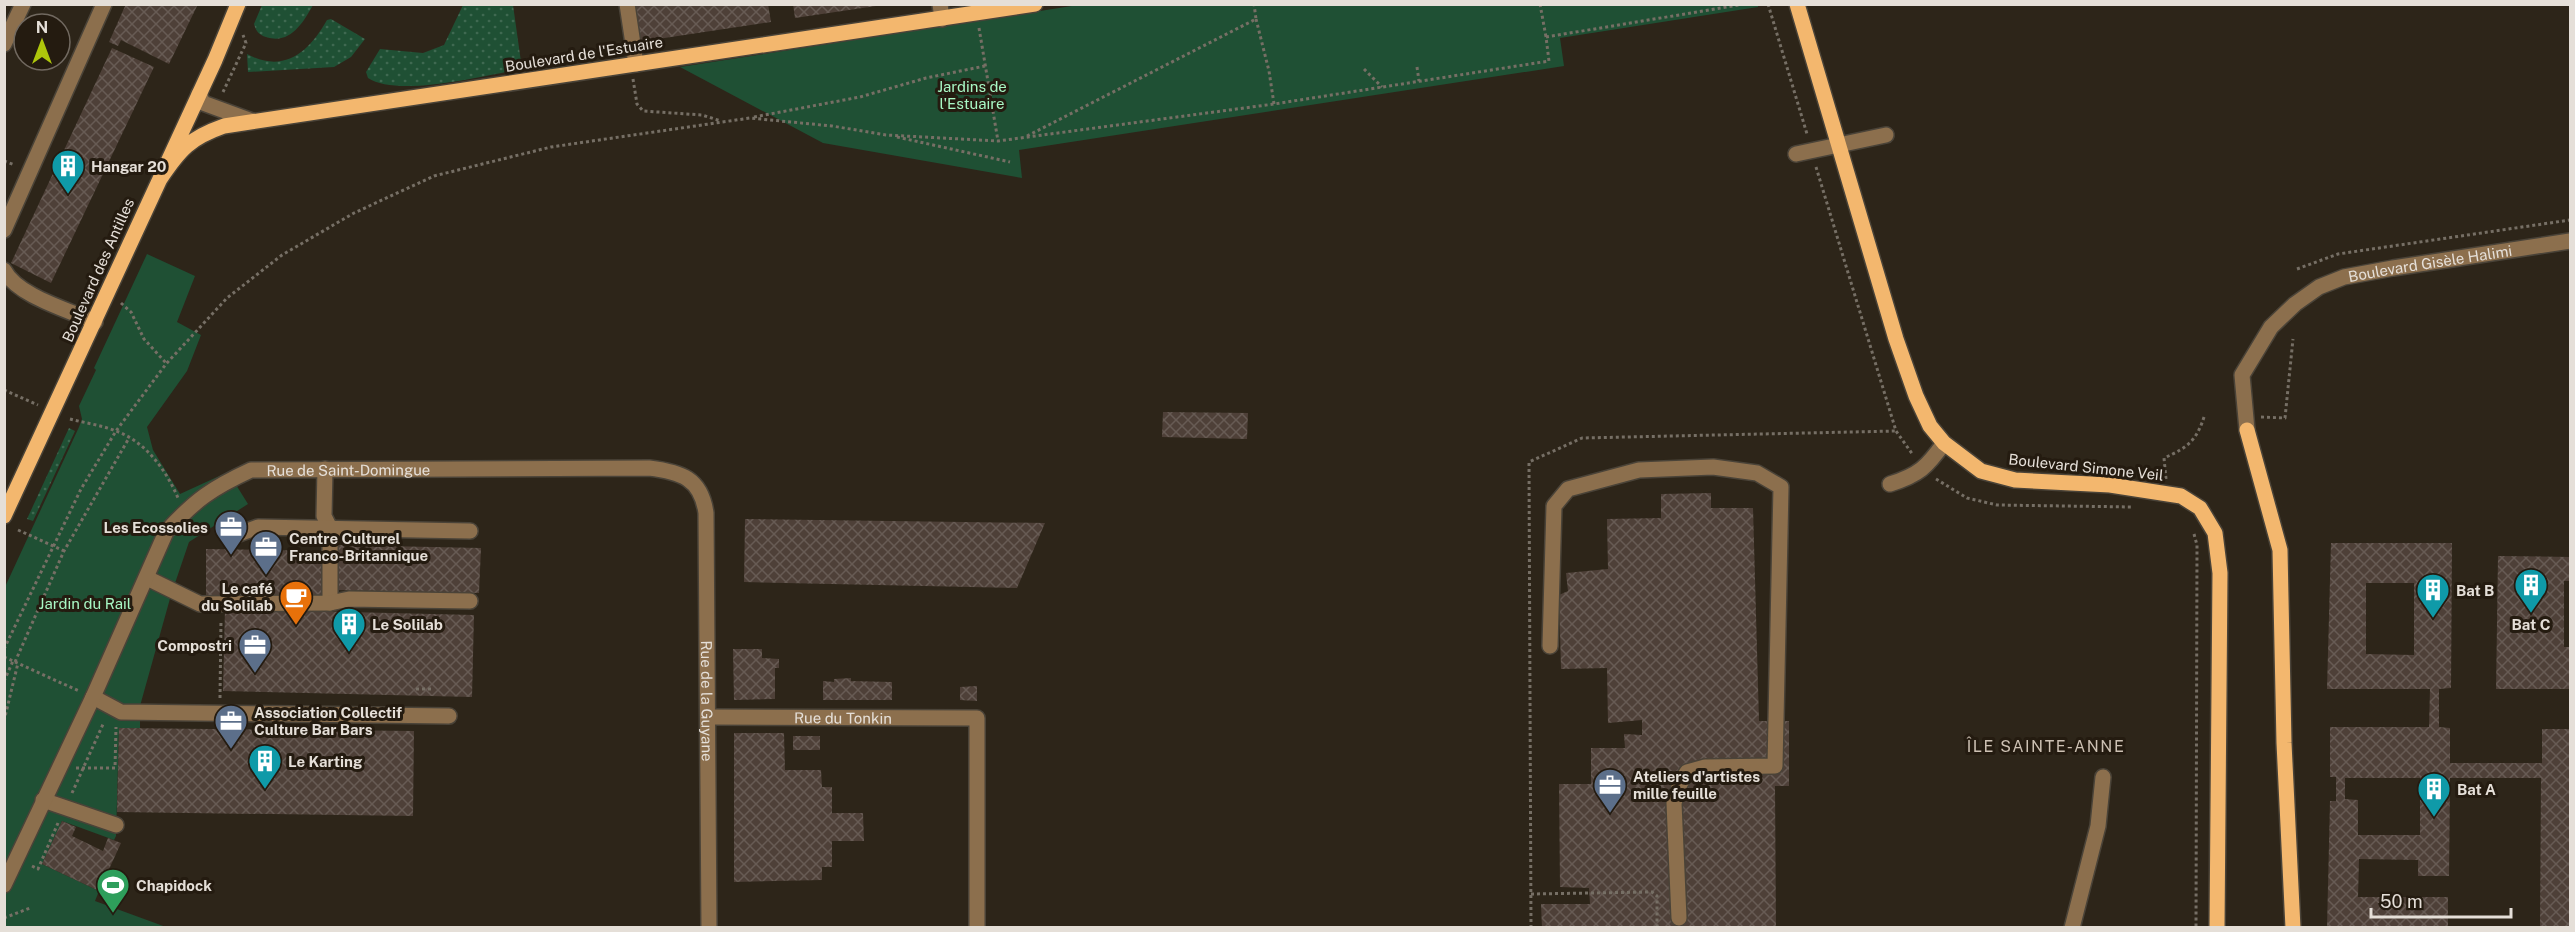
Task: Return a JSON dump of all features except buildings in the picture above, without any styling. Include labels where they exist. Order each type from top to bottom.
[{"type":"main road","name":"Boulevard des Antilles","points":[[4,516],[95,322],[238,4]]},
{"type":"main road","name":"Boulevard de l'Estuaire","points":[[160,178],[179,151],[202,134],[224,126],[636,64],[941,12],[1035,4]]},
{"type":"main road","name":"Boulevard Simone Veil","points":[[1797,4],[1896,339],[1916,396],[1930,426],[1944,443],[1981,471],[2015,480],[2110,485],[2181,496],[2200,508],[2215,533],[2220,573],[2217,927]]},
{"type":"main road","points":[[2246,424],[2280,550],[2284,743],[2293,927]]},
{"type":"street","points":[[4,44],[23,4]]},
{"type":"street","points":[[4,230],[104,4]]},
{"type":"street","points":[[627,4],[636,64]]},
{"type":"street","points":[[199,94],[203,103],[252,121]]},
{"type":"street","points":[[1796,154],[1886,135]]},
{"type":"street","name":"Boulevard Gisèle Halimi","points":[[2246,424],[2242,375],[2271,327],[2295,304],[2319,287],[2344,277],[2571,242]]},
{"type":"street","points":[[4,270],[19,289],[95,322]]},
{"type":"street","points":[[1890,484],[1924,469],[1944,443]]},
{"type":"street","points":[[1550,646],[1554,506],[1568,489],[1639,470],[1713,467],[1757,473],[1780,487],[1775,766],[1705,767],[1687,772],[1680,784],[1674,803],[1679,918]]},
{"type":"street","name":"Rue de Saint-Domingue","points":[[4,885],[93,697],[166,532],[184,512],[214,487],[251,470],[649,468],[671,471],[688,479]]},
{"type":"street","points":[[324,469],[324,516],[330,528],[330,603]]},
{"type":"street","name":"Rue de la Guyane","points":[[688,479],[698,487],[704,497],[706,513],[709,927]]},
{"type":"street","points":[[236,535],[258,527],[470,531]]},
{"type":"street","points":[[147,578],[200,604],[330,603],[349,599],[470,601]]},
{"type":"street","points":[[93,697],[121,712],[449,716]]},
{"type":"street","name":"Rue du Tonkin","points":[[708,717],[977,718],[977,927]]},
{"type":"street","points":[[2072,927],[2098,826],[2103,777]]},
{"type":"street","points":[[43,800],[116,825]]},
{"type":"path","points":[[1254,4],[1274,104]]},
{"type":"path","points":[[886,135],[998,141],[1274,104],[1549,61],[1540,4]]},
{"type":"path","points":[[1546,38],[1745,4]]},
{"type":"path","points":[[1023,138],[1256,19]]},
{"type":"path","points":[[978,25],[998,141]]},
{"type":"path","points":[[636,64],[633,77],[637,104],[643,111],[702,115],[723,122]]},
{"type":"path","points":[[4,649],[81,489],[116,431],[166,364],[227,298],[282,255],[354,213],[434,176],[551,147],[750,118],[860,97],[926,78],[985,66]]},
{"type":"path","points":[[1417,67],[1419,81]]},
{"type":"path","points":[[1364,69],[1382,87]]},
{"type":"path","points":[[750,118],[832,126],[886,135],[1010,162]]},
{"type":"path","points":[[2297,269],[2338,254],[2571,220]]},
{"type":"path","points":[[121,303],[131,312],[144,339],[166,364]]},
{"type":"path","points":[[2246,424],[2285,418],[2293,339]]},
{"type":"path","points":[[4,390],[40,406]]},
{"type":"path","points":[[2164,458],[2182,450],[2199,435],[2205,414]]},
{"type":"path","points":[[70,419],[116,431],[150,453],[170,480],[184,512]]},
{"type":"path","points":[[1531,927],[1529,462],[1582,438],[1896,431]]},
{"type":"path","points":[[4,681],[15,662],[64,551],[129,438]]},
{"type":"path","points":[[18,530],[64,551]]},
{"type":"path","points":[[2194,533],[2197,545],[2196,927]]},
{"type":"path","points":[[246,609],[250,593]]},
{"type":"path","points":[[219,712],[221,604]]},
{"type":"path","points":[[418,622],[433,623]]},
{"type":"path","points":[[4,657],[93,697]]},
{"type":"path","points":[[4,721],[15,662]]},
{"type":"path","points":[[416,689],[431,689]]},
{"type":"path","points":[[59,767],[115,768],[116,723],[121,712]]},
{"type":"path","points":[[1531,894],[1652,891],[1657,896],[1657,927]]},
{"type":"path","points":[[4,918],[30,908]]},
{"type":"green space","points":[[262,4],[313,5],[295,31],[282,38],[274,39],[261,35],[254,24]]},
{"type":"green space","name":"Jardins de l'Estuaire","points":[[1758,4],[1758,7],[1560,38],[1564,66],[1019,150],[1022,178],[823,143],[680,67],[1078,5]]},
{"type":"green space","points":[[463,5],[513,5],[522,69],[420,86],[382,84],[368,78],[366,72],[380,49],[423,53],[444,45]]},
{"type":"green space","points":[[331,19],[365,39],[351,57],[334,67],[248,72],[247,54],[260,60],[273,62],[294,56],[312,42],[327,20]]},
{"type":"green space","name":"Jardin du Rail","points":[[147,254],[195,276],[177,322],[201,335],[187,371],[147,427],[153,450],[180,494],[228,472],[248,504],[189,542],[171,595],[140,706],[140,728],[119,728],[116,836],[114,840],[62,821],[42,864],[99,891],[95,901],[166,927],[5,928],[5,587],[79,427],[82,419],[79,406],[96,370],[94,368]]},
{"type":"green space","points":[[69,428],[75,431],[33,521],[27,519]]},
{"type":"place","name":"Hangar 20","points":[[68,195]]},
{"type":"place","name":"Les Ecossolies","points":[[231,556]]},
{"type":"place","name":"Centre Culturel Franco-Britannique","points":[[266,576]]},
{"type":"place","name":"Bat C","points":[[2531,614]]},
{"type":"place","name":"Bat B","points":[[2433,619]]},
{"type":"place","name":"Le café du Solilab","points":[[296,626]]},
{"type":"place","name":"Le Solilab","points":[[349,653]]},
{"type":"place","name":"Compostri","points":[[255,674]]},
{"type":"place","name":"Association Collectif Culture Bar Bars","points":[[231,750]]},
{"type":"place","name":"Le Karting","points":[[265,790]]},
{"type":"place","name":"Ateliers d'artistes mille feuille","points":[[1610,814]]},
{"type":"place","name":"Bat A","points":[[2434,818]]},
{"type":"place","name":"Chapidock","points":[[113,914]]},
{"type":"district","name":"ÎLE SAINTE-ANNE","points":[[2046,746]]}]
